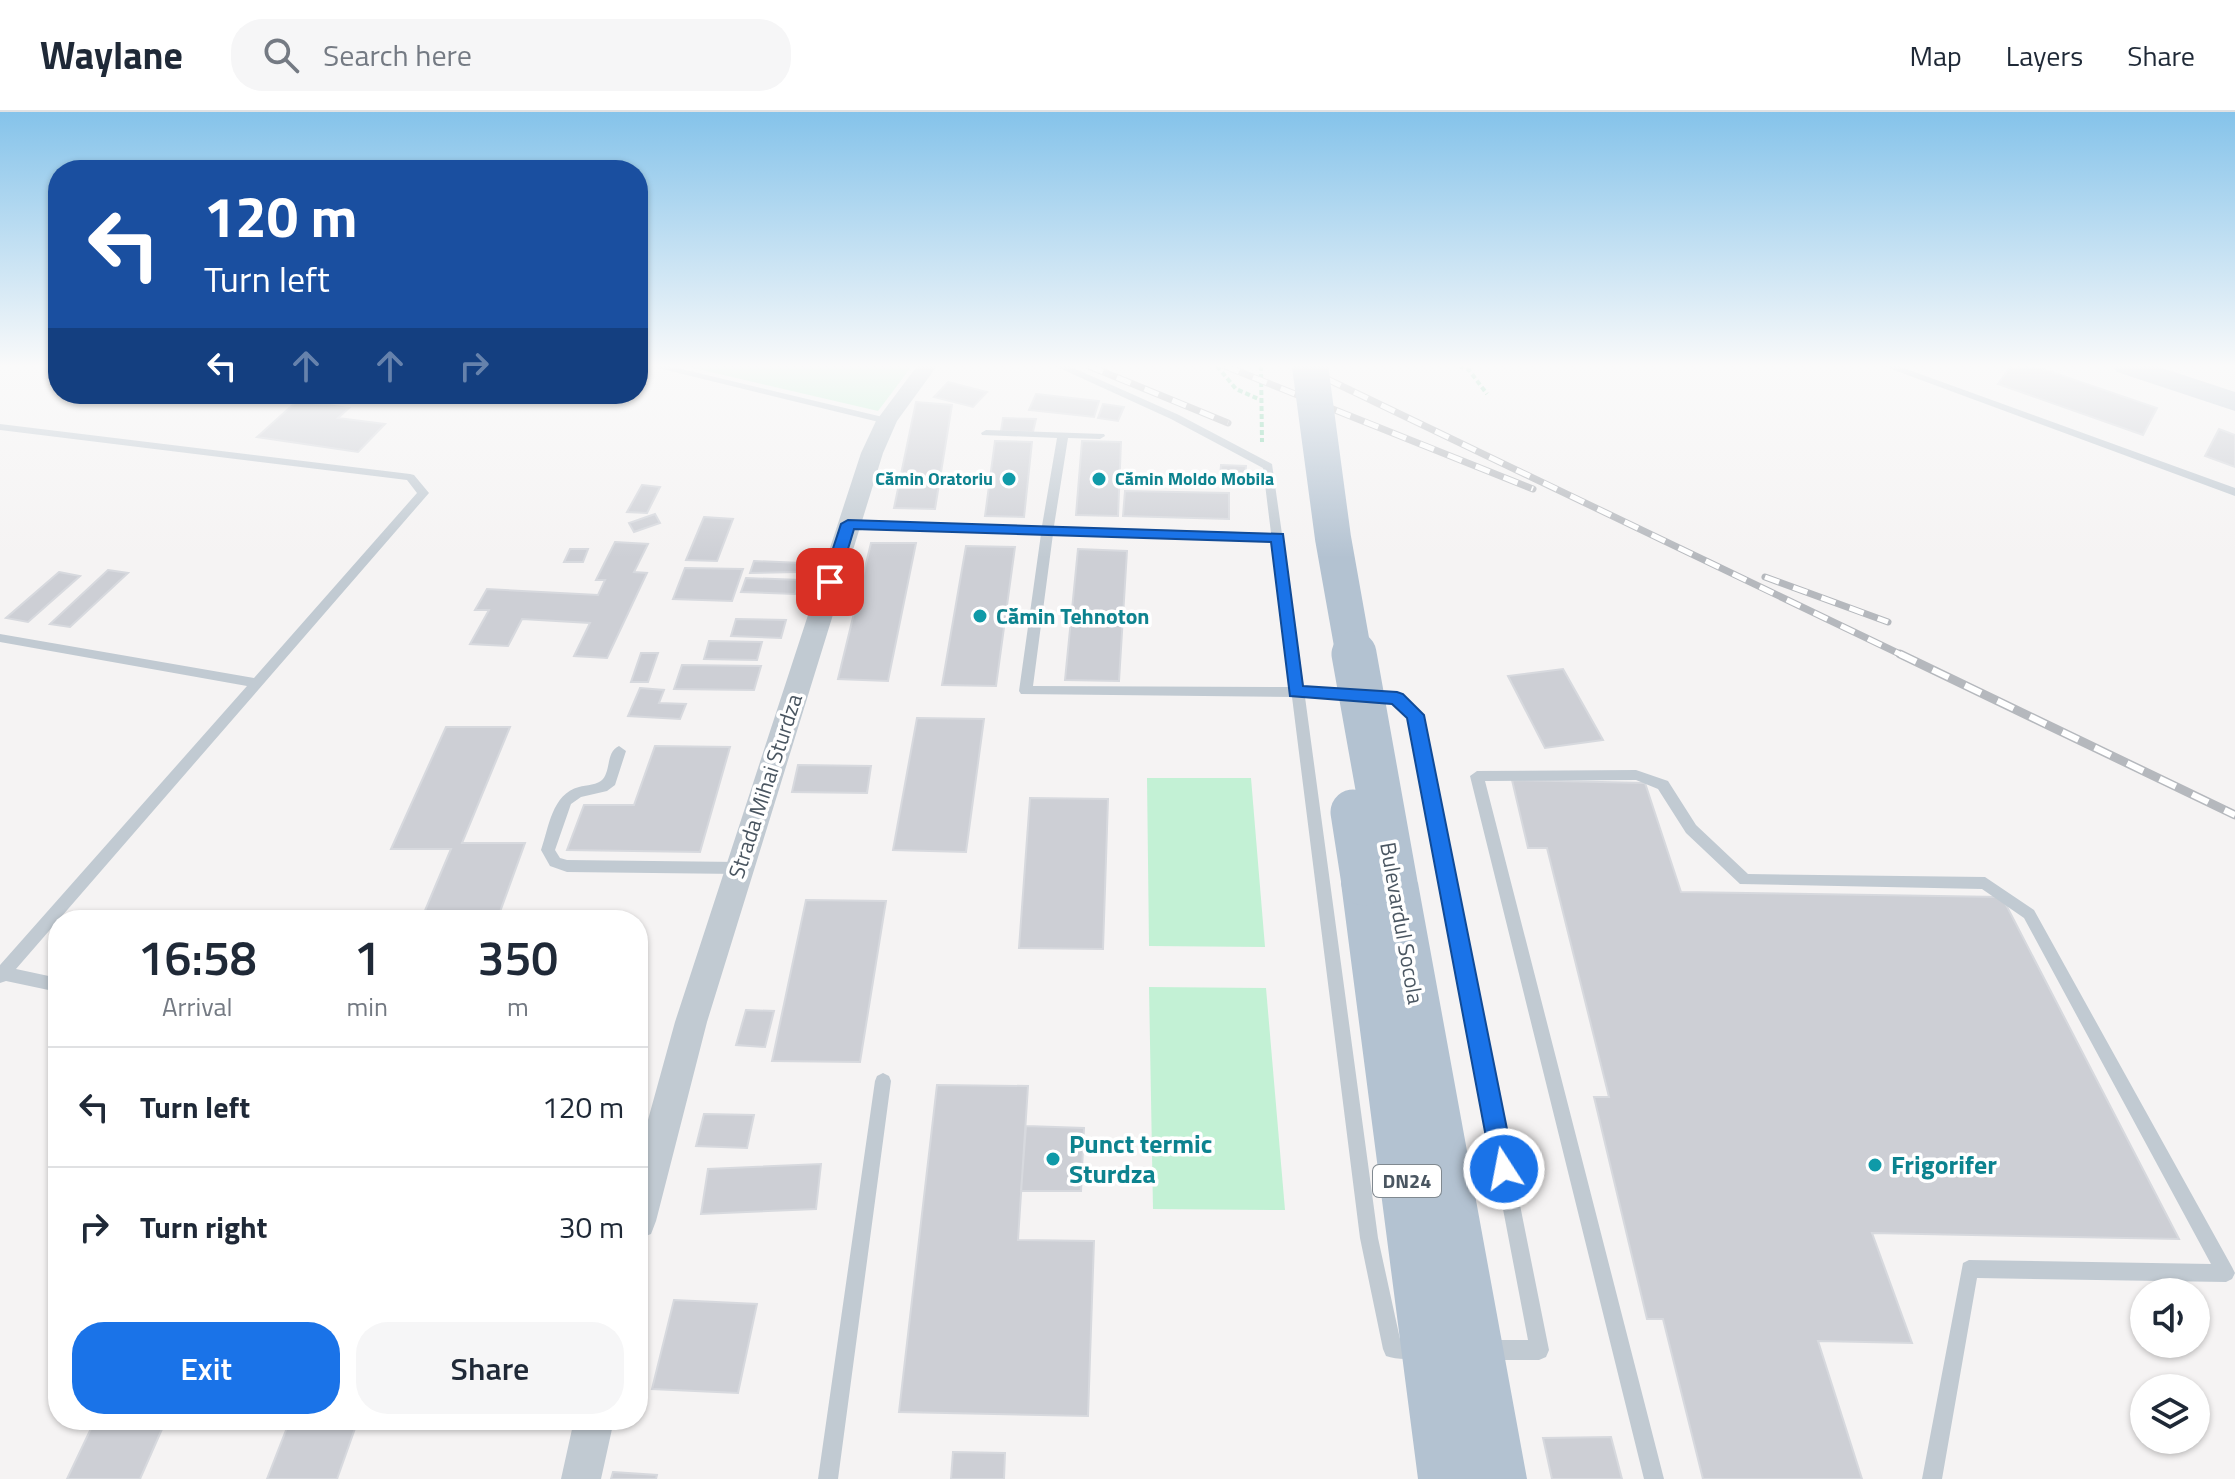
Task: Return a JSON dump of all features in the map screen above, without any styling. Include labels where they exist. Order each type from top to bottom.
[{"type":"main road","name":"Bulevardul Socola","points":[[1296,430],[1309,538],[1380,883]]},
{"type":"main road","name":"Bulevardul Socola","points":[[1319,430],[1380,883],[1453,1350],[1495,1479]]},
{"type":"main road","name":"Bulevardul Socola","points":[[1450,1479],[1453,1350]]},
{"type":"street","name":"Strada Mihai Sturdza","points":[[648,1183],[691,1022],[848,524],[883,430]]},
{"type":"street","points":[[581,1479],[592,1430]]},
{"type":"lane","points":[[23,430],[410,477],[423,493],[58,910]]},
{"type":"lane","points":[[1063,435],[1026,691],[1296,692],[1397,698],[1415,715],[1539,1350],[1393,1349],[1369,1238],[1296,692],[1268,466],[1199,430]]},
{"type":"lane","points":[[2064,430],[2235,492]]},
{"type":"lane","points":[[986,433],[1100,436]]},
{"type":"lane","points":[[848,524],[1278,537]]},
{"type":"lane","points":[[0,638],[257,683]]},
{"type":"lane","points":[[619,751],[610,781],[602,787],[577,793],[565,801],[548,850],[555,862],[567,866],[739,868]]},
{"type":"lane","points":[[1654,1479],[1477,776],[1636,775],[1663,785],[1691,829],[1745,880],[1985,883],[2029,914],[2226,1273],[1969,1269],[1932,1479]]},
{"type":"lane","points":[[1,975],[48,921]]},
{"type":"lane","points":[[1,975],[48,983]]},
{"type":"lane","points":[[828,1479],[883,1081]]},
{"type":"path","points":[[1261,430],[1268,466]]},
{"type":"green space","points":[[1147,778],[1251,778],[1265,947],[1149,946]]},
{"type":"green space","points":[[1149,987],[1266,988],[1285,1210],[1153,1209]]},
{"type":"building","points":[[265,430],[379,430],[358,452],[257,437]]},
{"type":"building","points":[[910,430],[948,430],[935,509],[894,508]]},
{"type":"building","points":[[1001,430],[1034,430],[1033,432]]},
{"type":"building","points":[[2128,430],[2146,430],[2143,435]]},
{"type":"building","points":[[2219,430],[2235,435],[2235,467],[2205,456]]},
{"type":"building","name":"Cămin Oratoriu","points":[[995,441],[1032,442],[1024,517],[985,516]]},
{"type":"building","name":"Cămin Moldo Mobila","points":[[1082,441],[1121,442],[1118,516],[1076,515]]},
{"type":"building","points":[[1221,465],[1246,466],[1245,478],[1220,477]]},
{"type":"building","points":[[642,485],[660,487],[647,513],[627,512]]},
{"type":"building","points":[[1125,491],[1229,493],[1229,519],[1123,516]]},
{"type":"building","points":[[655,514],[660,523],[634,532],[629,523]]},
{"type":"building","points":[[704,517],[733,519],[717,561],[686,560]]},
{"type":"building","points":[[615,542],[648,544],[634,572],[647,573],[607,658],[574,656],[590,623],[522,619],[508,646],[470,644],[489,610],[475,610],[487,589],[598,595],[605,580],[596,580]]},
{"type":"building","points":[[871,543],[916,543],[888,681],[838,679]]},
{"type":"building","name":"Cămin Tehnoton","points":[[966,546],[1015,547],[996,686],[942,685]]},
{"type":"building","points":[[570,549],[588,549],[583,562],[564,562]]},
{"type":"building","points":[[1078,549],[1127,551],[1119,681],[1065,680]]},
{"type":"building","points":[[754,561],[801,563],[798,572],[750,573]]},
{"type":"building","points":[[685,568],[743,569],[732,601],[673,599]]},
{"type":"building","points":[[108,570],[128,573],[70,627],[50,624]]},
{"type":"building","points":[[59,572],[80,576],[28,622],[6,618]]},
{"type":"building","points":[[746,578],[800,580],[795,594],[741,592]]},
{"type":"building","points":[[736,619],[786,620],[781,638],[731,636]]},
{"type":"building","points":[[709,641],[762,642],[757,660],[704,659]]},
{"type":"building","points":[[641,653],[658,653],[648,682],[631,682]]},
{"type":"building","points":[[682,665],[761,666],[754,690],[674,689]]},
{"type":"building","points":[[1563,669],[1603,740],[1545,748],[1508,676]]},
{"type":"building","points":[[640,688],[664,690],[659,703],[686,704],[680,719],[628,716]]},
{"type":"building","points":[[917,718],[984,719],[966,852],[893,850]]},
{"type":"building","points":[[446,727],[510,727],[462,843],[525,843],[501,910],[425,910],[451,849],[391,849]]},
{"type":"building","points":[[655,746],[730,747],[700,852],[567,850],[584,805],[634,805]]},
{"type":"building","points":[[798,765],[871,766],[867,793],[792,792]]},
{"type":"building","name":"Frigorifer","points":[[1512,780],[1645,783],[1681,892],[2002,897],[2179,1239],[1872,1233],[1912,1343],[1818,1341],[1862,1479],[1703,1479],[1663,1319],[1647,1319],[1594,1097],[1609,1097],[1547,848],[1528,848]]},
{"type":"building","points":[[1030,798],[1108,799],[1103,949],[1019,948]]},
{"type":"building","points":[[806,900],[886,901],[860,1062],[772,1061]]},
{"type":"building","points":[[746,1010],[774,1011],[765,1047],[736,1045]]},
{"type":"building","points":[[937,1085],[1028,1086],[1018,1240],[1094,1241],[1088,1416],[899,1412]]},
{"type":"building","points":[[704,1114],[754,1115],[747,1148],[696,1146]]},
{"type":"building","name":"Punct termic Sturdza","points":[[1026,1126],[1084,1128],[1081,1191],[1021,1191]]},
{"type":"building","points":[[821,1164],[816,1209],[701,1214],[708,1169]]},
{"type":"building","points":[[674,1300],[757,1304],[738,1393],[652,1389]]},
{"type":"building","points":[[90,1430],[162,1430],[140,1479],[67,1479]]},
{"type":"building","points":[[286,1430],[354,1430],[337,1479],[267,1479]]},
{"type":"building","points":[[1611,1437],[1622,1479],[1552,1479],[1543,1438]]},
{"type":"building","points":[[953,1452],[1005,1453],[1004,1479],[951,1479]]},
{"type":"building","points":[[613,1472],[657,1475],[656,1479],[611,1479]]},
{"type":"railway","points":[[1385,430],[1533,489]]},
{"type":"railway","points":[[1433,430],[1904,656]]},
{"type":"railway","points":[[1765,577],[1888,622]]},
{"type":"railway","points":[[1900,654],[2235,815]]},
{"type":"place","name":"Cămin Oratoriu","points":[[1009,479]]},
{"type":"place","name":"Cămin Moldo Mobila","points":[[1099,479]]},
{"type":"place","name":"Cămin Tehnoton","points":[[980,616]]},
{"type":"place","name":"Punct termic Sturdza","points":[[1053,1159]]},
{"type":"place","name":"Frigorifer","points":[[1875,1165]]},
{"type":"route","points":[[830,582],[848,524],[1278,537],[1296,692],[1397,698],[1415,715],[1504,1169]]}]
